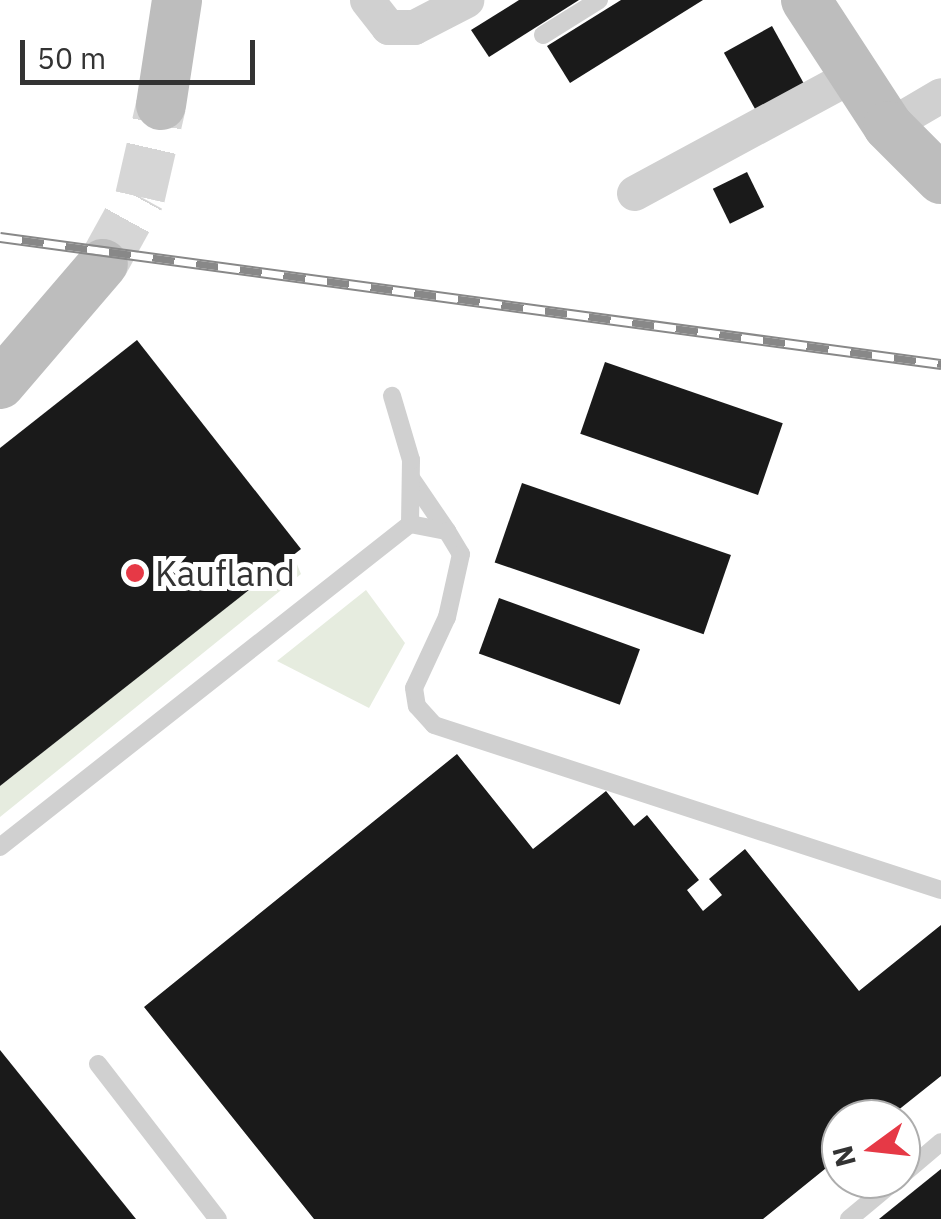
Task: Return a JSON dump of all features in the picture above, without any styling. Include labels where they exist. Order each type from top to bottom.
[{"type":"main road","points":[[162,105],[177,0]]},
{"type":"main road","points":[[806,0],[888,126],[941,179]]},
{"type":"main road","points":[[0,384],[102,264]]},
{"type":"street","points":[[367,0],[388,27],[414,27],[466,0]]},
{"type":"street","points":[[634,193],[852,75]]},
{"type":"street","points":[[888,126],[941,95]]},
{"type":"lane","points":[[544,35],[599,0]]},
{"type":"lane","points":[[392,396],[411,478],[410,524]]},
{"type":"lane","points":[[411,478],[461,554],[459,578],[414,688],[417,706],[434,725],[941,890]]},
{"type":"lane","points":[[0,846],[410,524],[447,531]]},
{"type":"lane","points":[[98,1064],[218,1219]]},
{"type":"lane","points":[[921,1159],[941,1142]]},
{"type":"lane","points":[[850,1219],[873,1199]]},
{"type":"shaded area","points":[[296,562],[301,574],[0,817],[0,786],[239,597]]},
{"type":"shaded area","points":[[366,590],[405,643],[369,708],[277,661]]},
{"type":"building","points":[[519,0],[579,0],[489,57],[471,30]]},
{"type":"building","points":[[621,0],[703,0],[570,83],[547,46]]},
{"type":"building","points":[[772,26],[805,85],[757,112],[724,53]]},
{"type":"building","points":[[747,172],[764,207],[730,224],[713,189]]},
{"type":"building","name":"Kaufland","points":[[137,340],[301,549],[0,786],[0,448]]},
{"type":"building","points":[[605,362],[783,423],[758,495],[580,434]]},
{"type":"building","points":[[522,483],[731,555],[704,634],[495,562]]},
{"type":"building","points":[[499,598],[640,649],[620,705],[479,653]]},
{"type":"building","points":[[457,754],[533,849],[606,791],[634,826],[647,815],[699,880],[687,890],[703,911],[722,895],[709,879],[745,849],[859,991],[941,925],[941,1076],[912,1099],[821,1099],[821,1172],[763,1219],[314,1219],[144,1007]]},
{"type":"building","points":[[0,1050],[136,1219],[0,1219]]},
{"type":"building","points":[[941,1169],[941,1219],[879,1219],[904,1199],[921,1199],[921,1185]]},
{"type":"tunnel","points":[[103,264],[140,197],[161,105]]},
{"type":"railway","points":[[0,237],[941,364]]},
{"type":"place","name":"Kaufland","points":[[135,573]]}]
